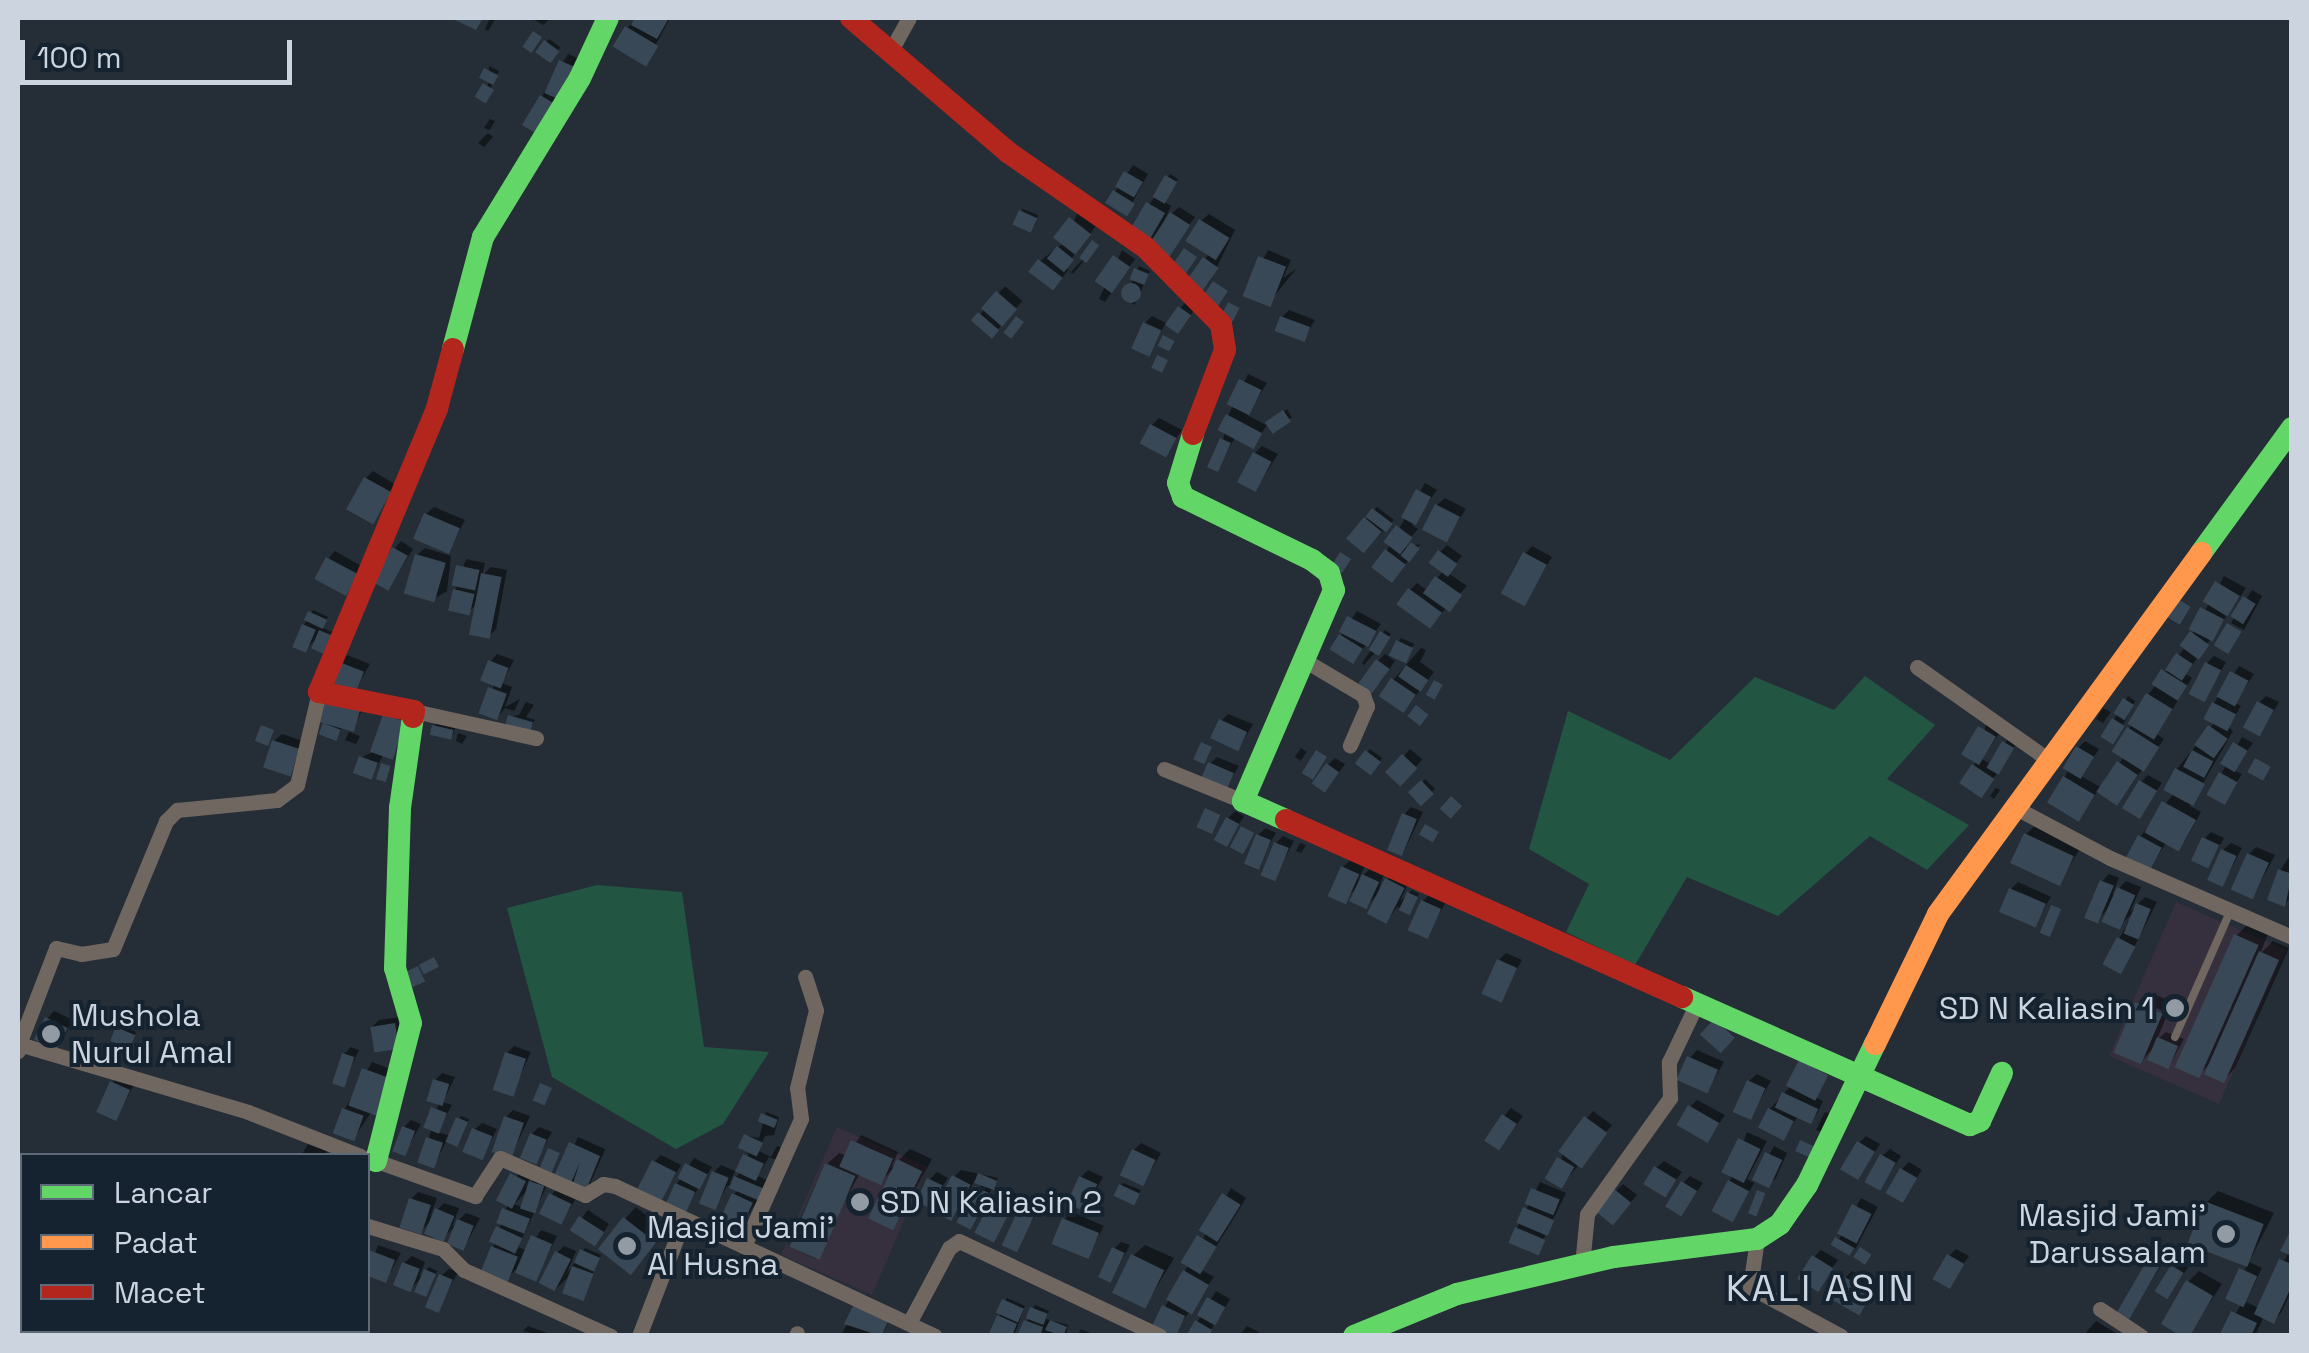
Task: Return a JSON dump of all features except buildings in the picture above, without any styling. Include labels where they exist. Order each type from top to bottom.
[{"type":"street","points":[[355,1153],[248,1112],[18,1048],[56,948],[81,954],[113,949],[166,821],[177,810],[277,800],[297,785],[319,692],[431,424],[459,336],[469,270],[608,18]]},
{"type":"street","points":[[851,18],[1010,153],[1146,248],[1220,324],[1221,365],[1178,483],[1183,497],[1329,573],[1334,590],[1244,801]]},
{"type":"street","points":[[890,52],[909,18]]},
{"type":"street","points":[[1354,1336],[1416,1306],[1582,1265],[1757,1239],[1794,1208],[1856,1073],[1938,914],[2046,758],[2292,428]]},
{"type":"street","points":[[1304,660],[1363,695],[1367,706],[1350,745]]},
{"type":"street","points":[[1917,668],[2046,758]]},
{"type":"street","points":[[319,692],[536,738]]},
{"type":"street","points":[[370,1153],[411,1023],[394,968],[400,808],[414,711]]},
{"type":"street","points":[[1164,769],[1972,1125],[2002,1073]]},
{"type":"street","points":[[2014,807],[2230,912],[2292,937]]},
{"type":"street","points":[[745,1244],[802,1120],[797,1088],[816,1010],[806,976]]},
{"type":"street","points":[[1582,1265],[1587,1214],[1670,1098],[1669,1062],[1698,1001]]},
{"type":"street","points":[[370,1159],[475,1196],[500,1158],[585,1195],[603,1184],[615,1186],[935,1336]]},
{"type":"street","points":[[639,1336],[684,1220]]},
{"type":"street","points":[[370,1227],[443,1249],[464,1270],[610,1336]]},
{"type":"street","points":[[1757,1239],[1750,1287],[1841,1336]]},
{"type":"street","points":[[910,1323],[949,1248],[958,1241],[1160,1336]]},
{"type":"street","points":[[2100,1309],[2141,1336]]},
{"type":"lane","points":[[2174,1036],[2230,912]]},
{"type":"shaded area","name":"SD N Kaliasin 1","points":[[2176,902],[2286,950],[2219,1104],[2109,1056]],"holes":[[[2258,946],[2199,1078],[2175,1067]],[[2260,951],[2279,960],[2224,1082]],[[2135,1002],[2163,1014],[2142,1064],[2114,1052]]]},
{"type":"shaded area","name":"SD N Kaliasin 2","points":[[837,1127],[927,1167],[872,1295],[781,1255]],"holes":[[[825,1163],[854,1176],[815,1259],[787,1245]]]},
{"type":"green space","points":[[1865,676],[1935,725],[1887,779],[1969,825],[1927,870],[1870,836],[1778,916],[1687,877],[1635,965],[1566,932],[1589,884],[1529,849],[1568,711],[1670,760],[1755,677],[1834,710]]},
{"type":"green space","points":[[597,885],[682,892],[704,1047],[769,1052],[723,1124],[676,1149],[552,1077],[507,908]]},
{"type":"traffic: fast","points":[[453,349],[483,237],[580,78],[608,18]]},
{"type":"traffic: fast","points":[[2201,553],[2292,428]]},
{"type":"traffic: fast","points":[[1193,434],[1178,483],[1183,497],[1312,560],[1329,573],[1334,590],[1243,801],[1286,820]]},
{"type":"traffic: fast","points":[[376,1161],[411,1023],[395,968],[400,808],[413,717]]},
{"type":"traffic: fast","points":[[1682,997],[1970,1125],[1980,1121],[2002,1073]]},
{"type":"traffic: fast","points":[[1354,1336],[1457,1294],[1614,1257],[1757,1239],[1780,1224],[1807,1185],[1875,1044]]},
{"type":"traffic: slow","points":[[1875,1044],[1938,914],[2201,553]]},
{"type":"traffic: jam","points":[[851,18],[1009,153],[1146,248],[1221,324],[1225,350],[1193,434]]},
{"type":"traffic: jam","points":[[413,717],[414,711],[319,692],[437,408],[453,349]]},
{"type":"traffic: jam","points":[[1286,820],[1682,997]]},
{"type":"place","name":"SD N Kaliasin 1","points":[[2175,1008]]},
{"type":"place","name":"Mushola Nurul Amal","points":[[51,1034]]},
{"type":"place","name":"SD N Kaliasin 2","points":[[860,1202]]},
{"type":"place","name":"Masjid Jami' Darussalam","points":[[2226,1234]]},
{"type":"place","name":"Masjid Jami' Al Husna","points":[[627,1246]]},
{"type":"district","name":"KALI ASIN","points":[[1821,1289]]}]
